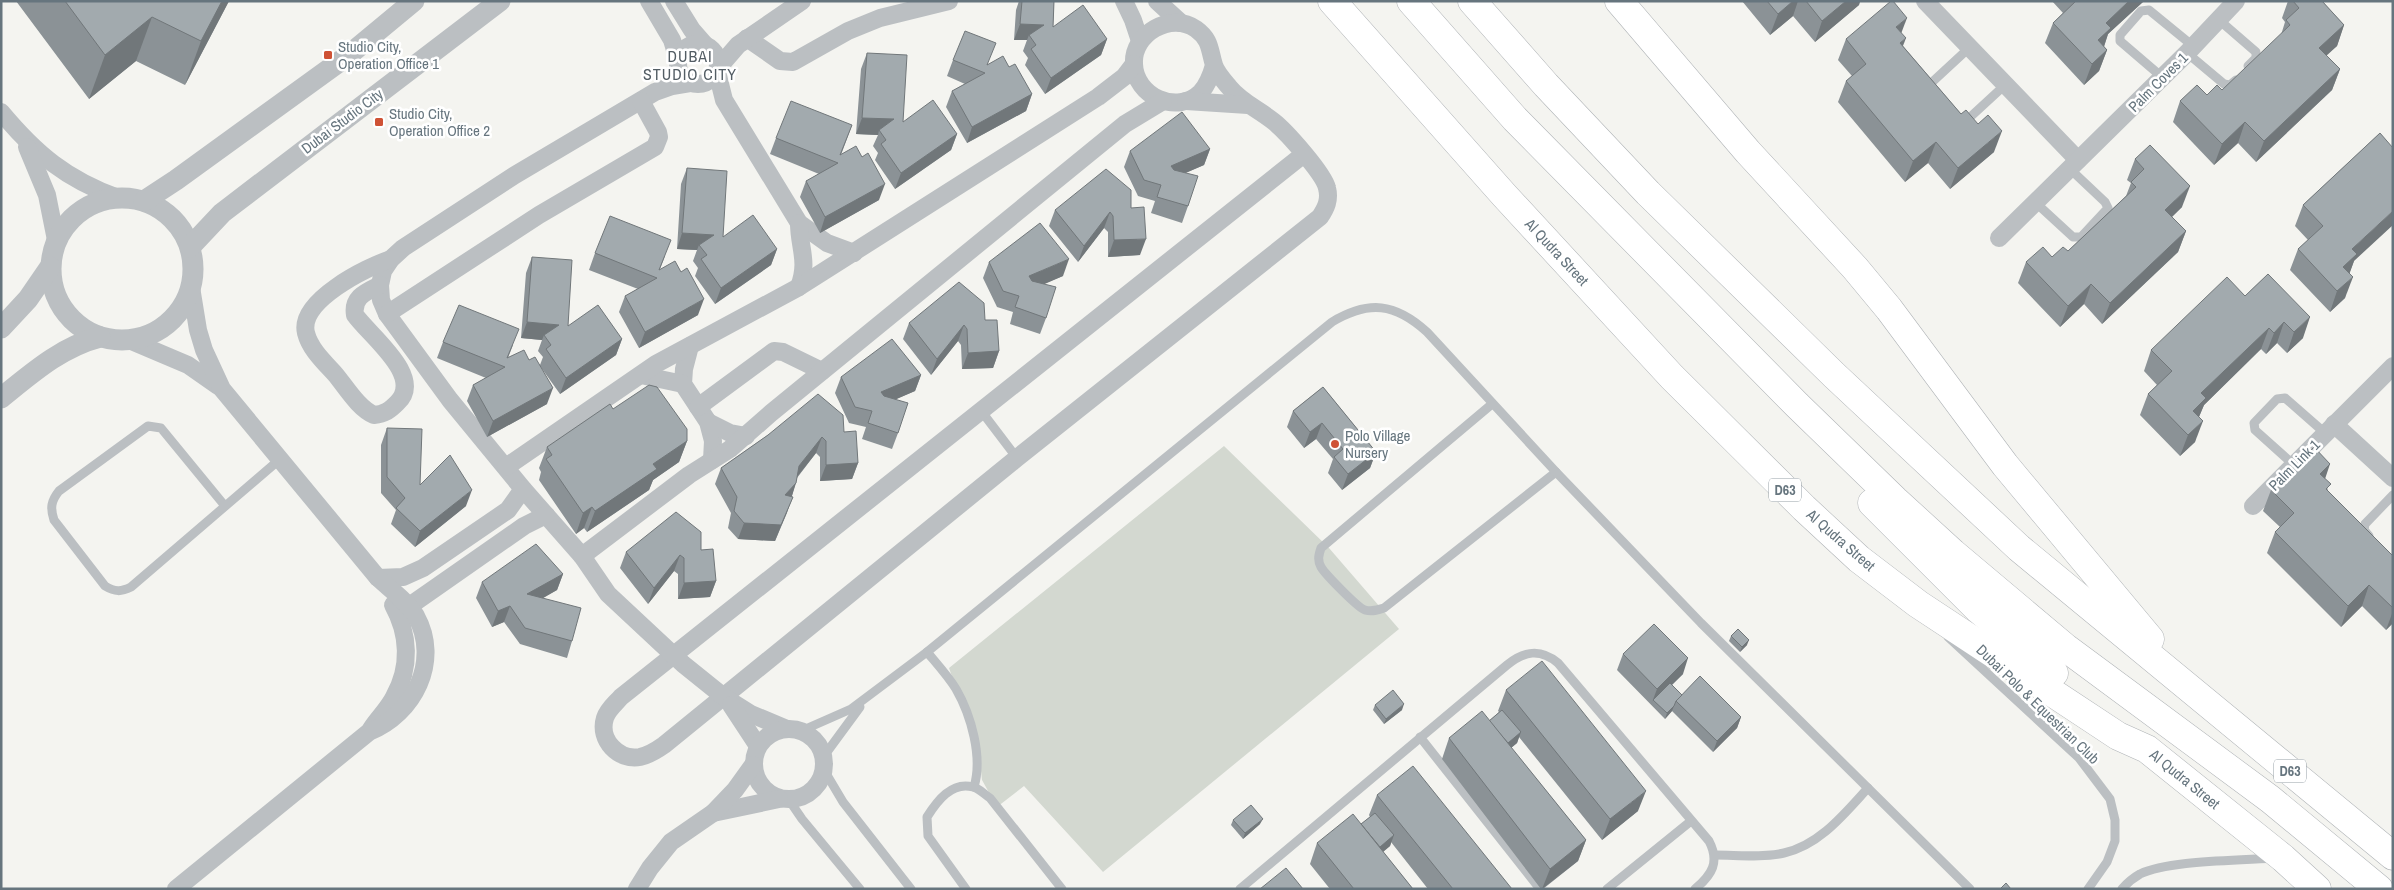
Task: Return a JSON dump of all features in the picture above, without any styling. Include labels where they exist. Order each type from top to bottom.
[{"type":"main road","name":"Al Qudra Street","points":[[1332,1],[1504,195],[1672,377],[1804,508],[1859,559],[1918,604],[2118,736],[2147,749],[2283,858],[2317,889]]},
{"type":"main road","name":"D63","points":[[1411,1],[1515,119],[1797,405],[1895,500],[2009,601],[2120,690],[2270,799],[2378,889]]},
{"type":"main road","name":"D63","points":[[1472,1],[1546,85],[1648,193],[1834,375],[2019,548],[2393,856]]},
{"type":"main road","name":"D63","points":[[1619,1],[1736,138],[1889,309],[2005,465],[2187,685]]},
{"type":"main road","points":[[1797,405],[1826,453],[1844,475],[1957,588],[2020,646],[2147,749]]},
{"type":"street","points":[[144,201],[350,54],[414,1]]},
{"type":"street","name":"Dubai Studio City","points":[[190,247],[210,223],[226,209],[500,1]]},
{"type":"street","points":[[649,1],[672,40],[680,74],[724,100]]},
{"type":"street","points":[[380,285],[360,296],[354,308],[355,315],[399,367],[406,382],[402,399],[387,412],[374,415],[363,408],[317,352],[306,331],[306,320],[312,310],[339,285],[372,265],[391,259],[515,174],[648,96],[672,86],[707,83],[731,52],[747,38],[802,1]]},
{"type":"street","points":[[648,96],[678,64],[686,48],[692,45],[707,46],[747,38],[780,61],[793,62],[848,31],[880,18],[948,1]]},
{"type":"street","points":[[1124,1],[1140,41]]},
{"type":"street","points":[[1157,1],[1181,23],[1194,28],[1206,38],[1212,51],[1214,66],[1210,81],[1200,93],[1186,101]]},
{"type":"street","points":[[1925,1],[2005,85],[2074,165]]},
{"type":"street","name":"Palm Coves 1","points":[[1999,238],[2236,1]]},
{"type":"street","points":[[660,20],[676,5],[692,30],[717,55],[724,100],[798,223],[805,263],[799,287]]},
{"type":"street","points":[[506,467],[641,375],[799,287],[1105,93],[1124,77],[1134,64],[1140,41],[1150,30],[1165,24],[1181,23]]},
{"type":"street","points":[[1134,64],[1137,78],[1143,88],[1152,96],[1163,101],[1248,105]]},
{"type":"street","points":[[1214,66],[1230,88],[1248,105],[1279,126],[1304,154],[1323,178],[1327,187],[1326,208],[1320,217],[1017,458],[724,697],[650,754],[639,757],[627,757],[616,752],[608,743],[604,732],[604,720],[609,710],[621,697],[982,412],[1304,154]]},
{"type":"street","points":[[387,314],[539,215],[655,147],[659,137],[648,96]]},
{"type":"street","points":[[582,556],[689,475],[730,449],[1125,124],[1163,101]]},
{"type":"street","points":[[1,112],[34,149],[66,174],[118,198],[144,201],[164,211],[180,227],[190,247],[193,267],[191,287],[198,330],[204,350],[222,389],[403,609],[406,642],[404,673],[394,698],[369,732],[176,889]]},
{"type":"street","points":[[18,132],[42,180],[52,217],[56,240],[50,267],[52,285],[63,310],[83,330],[100,337],[129,340],[188,365],[222,389]]},
{"type":"street","points":[[56,240],[71,219],[92,204],[118,198]]},
{"type":"street","points":[[798,223],[827,243],[854,252]]},
{"type":"street","points":[[391,259],[383,271],[380,285],[381,300],[387,314],[435,381],[523,489],[582,556],[608,594],[675,656],[724,697],[751,714],[794,730],[816,741],[824,763],[820,782],[802,798],[784,799],[713,813]]},
{"type":"street","points":[[1,328],[28,299],[50,267]]},
{"type":"street","points":[[129,340],[150,335],[169,323],[183,307],[191,287]]},
{"type":"street","points":[[1,398],[64,350],[81,342],[100,337]]},
{"type":"street","points":[[690,346],[684,369],[684,384],[708,422],[713,441],[712,460]]},
{"type":"street","points":[[698,406],[774,351],[783,352],[822,372]]},
{"type":"street","name":"Palm Link 1","points":[[2254,506],[2393,366]]},
{"type":"street","points":[[641,375],[684,384]]},
{"type":"street","points":[[708,422],[730,433],[746,436]]},
{"type":"street","points":[[2330,429],[2393,478]]},
{"type":"street","points":[[378,578],[403,577],[414,574],[508,510],[523,489]]},
{"type":"street","points":[[403,609],[524,526],[546,516]]},
{"type":"street","points":[[449,551],[462,569]]},
{"type":"street","points":[[724,697],[758,746]]},
{"type":"street","points":[[641,887],[650,868],[671,842],[713,813],[735,790],[753,765],[758,746],[776,731],[794,730]]},
{"type":"street","points":[[753,765],[760,786],[784,799]]},
{"type":"lane","points":[[2162,77],[2120,42],[2120,35],[2141,10],[2150,10],[2224,84],[2230,85],[2256,58],[2256,52],[2219,20]]},
{"type":"lane","points":[[1935,98],[1928,90],[1929,85],[1969,48]]},
{"type":"lane","points":[[1953,116],[1958,122],[1965,122],[2005,85]]},
{"type":"lane","points":[[2036,203],[2073,237],[2081,236],[2108,208],[2074,165]]},
{"type":"lane","points":[[794,730],[835,718],[866,699],[928,652],[1332,322],[1350,312],[1371,307],[1392,309],[1411,318],[1701,623],[1970,889]]},
{"type":"lane","points":[[2294,465],[2255,430],[2254,423],[2278,399],[2285,398],[2330,429]]},
{"type":"lane","points":[[1492,404],[1321,548],[1318,557],[1320,566],[1355,604],[1364,610],[1374,612],[1384,608],[1556,472]]},
{"type":"lane","points":[[982,412],[1017,458]]},
{"type":"lane","points":[[225,506],[162,428],[148,426],[59,491],[52,504],[54,520],[105,586],[118,591],[131,587],[279,460]]},
{"type":"lane","points":[[2379,544],[2365,532],[2364,527],[2393,495]]},
{"type":"lane","name":"Dubai Polo & Equestrian Club","points":[[1918,604],[1952,642],[2079,758],[2110,799],[2116,820],[2115,842],[2107,862],[2088,889]]},
{"type":"lane","points":[[928,652],[955,688],[965,710],[976,755],[974,787]]},
{"type":"lane","points":[[1240,889],[1516,658],[1526,653],[1538,652],[1549,656],[1558,663],[1709,841],[1715,862],[1710,876],[1696,889]]},
{"type":"lane","points":[[866,699],[824,763],[839,797],[911,889]]},
{"type":"lane","points":[[1420,737],[1540,889]]},
{"type":"lane","points":[[966,889],[928,836],[927,817],[944,794],[957,787],[974,787],[990,798],[1062,889]]},
{"type":"lane","points":[[1714,855],[1764,855],[1795,850],[1806,845],[1827,830],[1868,788]]},
{"type":"lane","points":[[784,799],[860,889]]},
{"type":"lane","points":[[1607,889],[1691,821]]},
{"type":"lane","points":[[2122,889],[2130,880],[2149,871],[2183,865],[2283,858]]},
{"type":"shaded area","points":[[1224,446],[1329,548],[1399,629],[1103,872],[1024,786],[997,807],[982,780],[979,753],[949,668]]},
{"type":"building","points":[[65,1],[222,1],[201,41],[152,17],[105,55]]},
{"type":"building","points":[[1022,1],[1054,1],[1053,27],[1083,5],[1107,39],[1051,78],[1031,49],[1036,45],[1029,35],[1044,25],[1020,24]]},
{"type":"building","points":[[1767,1],[1793,1],[1778,14]]},
{"type":"building","points":[[1806,1],[1846,1],[1822,21]]},
{"type":"building","points":[[1891,1],[1907,18],[1896,27],[1906,38],[1900,43],[1961,114],[1966,110],[1978,124],[1988,115],[2002,131],[1958,168],[1936,142],[1913,161],[1846,81],[1866,64],[1846,39]]},
{"type":"building","points":[[2076,1],[2129,1],[2106,23],[2111,28],[2098,40],[2107,50],[2092,64],[2053,23]]},
{"type":"building","points":[[2293,1],[2322,1],[2344,25],[2319,48],[2340,69],[2264,141],[2245,122],[2222,144],[2180,101],[2197,85],[2207,95],[2217,85],[2222,90],[2290,25],[2286,20],[2299,8]]},
{"type":"building","points":[[965,31],[996,43],[987,65],[1003,56],[1009,67],[1015,64],[1032,94],[972,127],[952,91],[985,73],[953,60]]},
{"type":"building","points":[[867,53],[907,55],[903,122],[933,100],[957,134],[901,173],[881,144],[886,140],[879,130],[894,119],[862,118]]},
{"type":"building","points":[[791,101],[852,125],[840,155],[856,146],[862,157],[868,153],[885,184],[825,217],[806,181],[838,163],[776,138]]},
{"type":"building","points":[[1182,112],[1210,149],[1171,166],[1174,170],[1198,176],[1188,206],[1157,197],[1161,185],[1144,180],[1130,151]]},
{"type":"building","points":[[2380,133],[2393,148],[2393,211],[2352,249],[2357,254],[2343,267],[2353,277],[2337,291],[2298,249],[2323,226],[2303,205]]},
{"type":"building","points":[[2150,145],[2190,186],[2165,210],[2186,231],[2110,303],[2091,284],[2068,306],[2026,262],[2043,247],[2052,257],[2063,247],[2068,251],[2136,187],[2131,182],[2144,169],[2135,159]]},
{"type":"building","points":[[687,168],[727,171],[723,237],[753,215],[777,249],[721,288],[701,259],[707,255],[699,245],[714,235],[682,233]]},
{"type":"building","points":[[1106,169],[1131,190],[1131,208],[1144,207],[1146,239],[1114,240],[1113,216],[1110,212],[1084,246],[1055,210]]},
{"type":"building","points":[[610,216],[671,240],[659,270],[675,261],[681,272],[687,268],[704,299],[645,332],[625,296],[657,278],[595,253]]},
{"type":"building","points":[[1040,223],[1069,259],[1029,276],[1032,281],[1056,287],[1046,318],[1015,307],[1019,296],[1003,291],[989,262]]},
{"type":"building","points":[[532,257],[572,260],[568,326],[598,305],[622,339],[566,378],[546,349],[551,345],[544,335],[559,325],[527,322]]},
{"type":"building","points":[[2268,274],[2310,317],[2294,332],[2284,322],[2274,333],[2269,328],[2201,393],[2206,398],[2193,411],[2203,421],[2188,435],[2148,394],[2172,371],[2151,350],[2227,277],[2245,296]]},
{"type":"building","points":[[959,282],[984,303],[985,320],[997,320],[999,351],[968,353],[967,329],[964,325],[937,359],[909,323]]},
{"type":"building","points":[[459,305],[519,329],[507,358],[524,350],[529,360],[535,357],[553,388],[493,421],[473,385],[505,367],[443,342]]},
{"type":"building","points":[[892,339],[921,375],[881,392],[884,396],[908,403],[898,433],[868,423],[872,411],[855,407],[841,377]]},
{"type":"building","points":[[649,385],[657,387],[687,429],[687,441],[653,464],[657,469],[595,511],[592,507],[583,513],[546,459],[552,455],[547,447],[610,404],[613,409]]},
{"type":"building","points":[[1323,387],[1376,452],[1348,474],[1334,457],[1343,449],[1322,423],[1310,432],[1293,411]]},
{"type":"building","points":[[818,394],[843,415],[844,432],[856,431],[858,463],[826,465],[826,441],[822,437],[799,466],[796,483],[785,495],[793,497],[781,525],[744,523],[734,511],[737,497],[721,468],[768,435]]},
{"type":"building","points":[[387,428],[422,429],[420,485],[450,455],[472,490],[420,531],[396,508],[405,498],[387,477]]},
{"type":"building","points":[[2314,447],[2330,464],[2320,474],[2331,484],[2326,489],[2393,554],[2393,608],[2369,585],[2348,606],[2275,532],[2294,513],[2271,490]]},
{"type":"building","points":[[676,512],[701,532],[701,550],[713,549],[716,581],[684,583],[684,558],[680,555],[654,588],[626,552]]},
{"type":"building","points":[[536,544],[563,574],[527,594],[581,608],[572,641],[525,628],[510,606],[498,611],[482,582]]},
{"type":"building","points":[[1654,624],[1688,658],[1657,689],[1623,654]]},
{"type":"building","points":[[1738,629],[1749,640],[1742,647],[1731,636]]},
{"type":"building","points":[[1542,661],[1646,791],[1610,819],[1506,690]]},
{"type":"building","points":[[1700,676],[1741,717],[1717,741],[1676,701]]},
{"type":"building","points":[[1670,683],[1682,695],[1667,713],[1653,700]]},
{"type":"building","points":[[1393,690],[1404,704],[1386,719],[1375,705]]},
{"type":"building","points":[[1502,710],[1521,732],[1508,743],[1489,721]]},
{"type":"building","points":[[1482,711],[1586,840],[1550,869],[1449,738]]},
{"type":"building","points":[[1413,766],[1512,889],[1453,889],[1377,795]]},
{"type":"building","points":[[1251,805],[1263,819],[1245,833],[1233,820]]},
{"type":"building","points":[[1375,813],[1394,835],[1380,847],[1361,824]]},
{"type":"building","points":[[1353,814],[1413,889],[1354,889],[1317,843]]},
{"type":"building","points":[[1286,868],[1303,889],[1260,889]]},
{"type":"building","points":[[2006,883],[2011,889],[2000,889]]},
{"type":"place","name":"Studio City, Operation Office 1","points":[[328,55]]},
{"type":"place","name":"Studio City, Operation Office 2","points":[[379,122]]},
{"type":"place","name":"Polo Village Nursery","points":[[1335,444]]},
{"type":"district","name":"DUBAI STUDIO CITY","points":[[690,65]]}]
